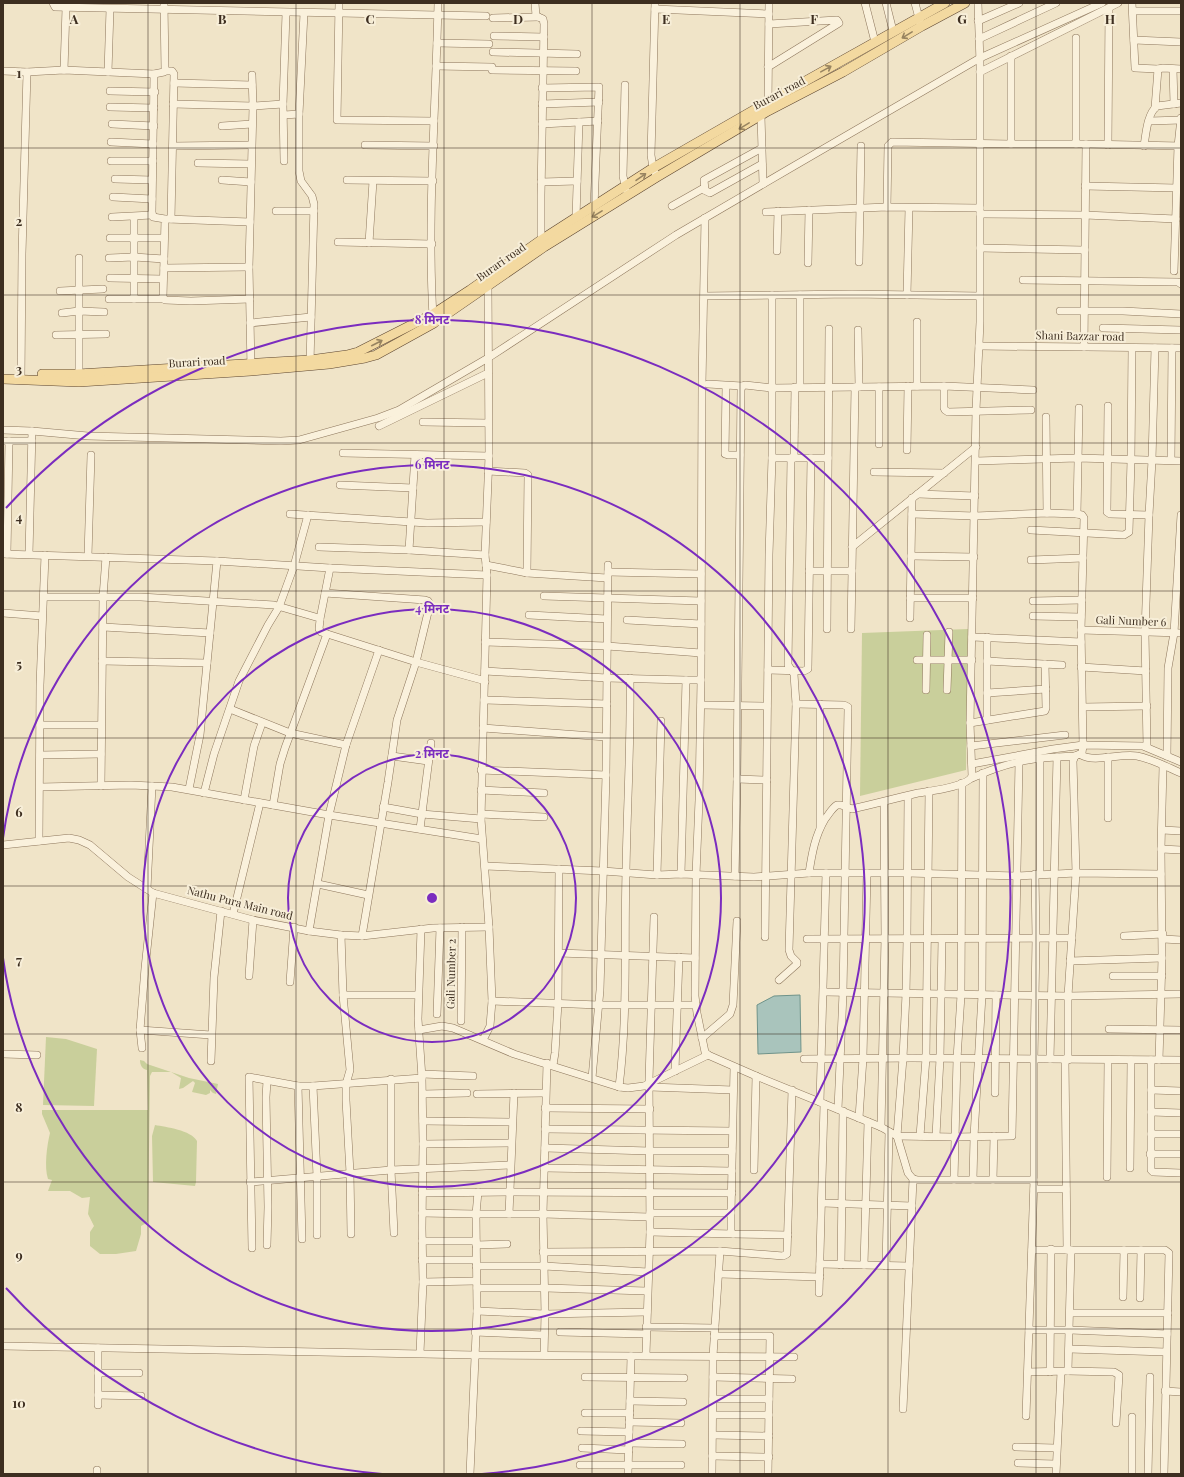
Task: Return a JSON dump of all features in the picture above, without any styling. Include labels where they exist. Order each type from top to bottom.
[{"type":"main road","name":"Burari road","points":[[3,379],[21,377],[79,378],[213,370],[365,358],[376,355],[486,283],[594,206],[657,177],[764,114],[843,72],[920,22],[945,3]]},
{"type":"main road","name":"Burari road","points":[[543,243],[626,191],[653,168],[768,102],[893,32],[966,3]]},
{"type":"main road","name":"Burari road","points":[[3,374],[21,377]]},
{"type":"street","points":[[53,3],[55,7],[66,8],[164,6],[286,13],[486,16]]},
{"type":"street","points":[[340,3],[337,120],[434,121]]},
{"type":"street","points":[[434,318],[432,244],[438,3]]},
{"type":"street","points":[[535,3],[535,13],[538,17]]},
{"type":"street","points":[[690,11],[691,3]]},
{"type":"street","points":[[762,184],[764,114],[768,102],[769,3],[776,3]]},
{"type":"street","points":[[865,3],[875,42]]},
{"type":"street","points":[[886,3],[893,32]]},
{"type":"street","points":[[915,3],[920,22]]},
{"type":"street","points":[[972,771],[970,723],[976,410],[978,388],[980,296],[980,66],[978,3]]},
{"type":"street","points":[[978,21],[1019,3]]},
{"type":"street","points":[[979,39],[1056,3]]},
{"type":"street","points":[[379,426],[488,365],[676,235],[762,184],[980,66],[1102,3]]},
{"type":"street","points":[[980,66],[1011,56],[1118,3]]},
{"type":"street","points":[[164,6],[165,71]]},
{"type":"street","points":[[657,177],[653,168],[651,155],[655,6],[690,11],[769,14]]},
{"type":"street","points":[[108,72],[112,7]]},
{"type":"street","points":[[1181,11],[1132,7],[1135,68],[1181,69]]},
{"type":"street","points":[[64,70],[66,8]]},
{"type":"street","points":[[1108,145],[1109,8]]},
{"type":"street","points":[[284,161],[283,104],[286,13]]},
{"type":"street","points":[[304,13],[299,114],[300,177],[302,183],[313,197],[314,211],[310,363]]},
{"type":"street","points":[[493,18],[538,17],[544,21],[541,182],[543,243]]},
{"type":"street","points":[[768,24],[837,20],[839,23],[768,67]]},
{"type":"street","points":[[494,36],[544,37]]},
{"type":"street","points":[[1076,38],[1076,144]]},
{"type":"street","points":[[1134,40],[1181,42]]},
{"type":"street","points":[[437,43],[489,44]]},
{"type":"street","points":[[493,52],[577,54]]},
{"type":"street","points":[[1011,56],[1011,144]]},
{"type":"street","points":[[436,66],[492,67],[492,70],[576,71]]},
{"type":"street","points":[[1144,146],[1155,108],[1158,69]]},
{"type":"street","points":[[1155,108],[1157,106],[1177,104],[1173,69]]},
{"type":"street","points":[[3,71],[27,72],[64,70],[154,74],[163,73],[165,71],[174,72],[173,146],[168,219],[164,238],[164,299]]},
{"type":"street","points":[[21,377],[22,254],[27,72]]},
{"type":"street","points":[[152,215],[154,74]]},
{"type":"street","points":[[251,367],[249,267],[253,106],[252,75]]},
{"type":"street","points":[[174,83],[252,85]]},
{"type":"street","points":[[625,85],[623,176],[626,191]]},
{"type":"street","points":[[542,88],[599,87],[594,206]]},
{"type":"street","points":[[110,91],[154,92]]},
{"type":"street","points":[[542,104],[599,102]]},
{"type":"street","points":[[173,104],[253,106],[283,104]]},
{"type":"street","points":[[110,107],[154,108]]},
{"type":"street","points":[[284,115],[299,114]]},
{"type":"street","points":[[1150,121],[1181,119],[1174,271]]},
{"type":"street","points":[[542,124],[598,121]]},
{"type":"street","points":[[576,218],[579,122]]},
{"type":"street","points":[[112,124],[154,126]]},
{"type":"street","points":[[222,126],[252,124]]},
{"type":"street","points":[[112,142],[153,144]]},
{"type":"street","points":[[887,208],[888,146],[890,143],[1179,146]]},
{"type":"street","points":[[1084,347],[1084,215],[1086,144]]},
{"type":"street","points":[[173,146],[251,145]]},
{"type":"street","points":[[365,146],[434,146]]},
{"type":"street","points":[[859,262],[861,146]]},
{"type":"street","points":[[705,190],[704,180],[762,148]]},
{"type":"street","points":[[111,161],[153,161]]},
{"type":"street","points":[[198,163],[251,164]]},
{"type":"street","points":[[672,206],[701,190],[705,190],[710,193],[762,164]]},
{"type":"street","points":[[114,179],[152,180]]},
{"type":"street","points":[[222,180],[251,182]]},
{"type":"street","points":[[347,180],[433,181]]},
{"type":"street","points":[[369,243],[373,181]]},
{"type":"street","points":[[541,182],[577,181]]},
{"type":"street","points":[[1085,186],[1177,188]]},
{"type":"street","points":[[113,197],[152,199]]},
{"type":"street","points":[[766,212],[860,208],[909,208],[1176,219]]},
{"type":"street","points":[[907,295],[909,208]]},
{"type":"street","points":[[808,263],[809,210]]},
{"type":"street","points":[[276,211],[314,211]]},
{"type":"street","points":[[777,250],[778,211]]},
{"type":"street","points":[[112,217],[152,215],[155,217],[168,219],[250,222]]},
{"type":"street","points":[[134,217],[134,299]]},
{"type":"street","points":[[705,218],[702,385],[702,680],[695,958],[696,1005],[702,1040],[706,1053],[734,1067],[881,1127],[896,1136],[1012,1136],[1016,994],[1016,876],[1019,762]]},
{"type":"street","points":[[110,238],[164,238]]},
{"type":"street","points":[[338,242],[432,244]]},
{"type":"street","points":[[980,248],[1084,250]]},
{"type":"street","points":[[109,258],[134,257],[164,259]]},
{"type":"street","points":[[79,258],[79,378]]},
{"type":"street","points":[[164,268],[249,267]]},
{"type":"street","points":[[110,278],[163,279]]},
{"type":"street","points":[[1023,280],[1178,282],[1181,284]]},
{"type":"street","points":[[484,1037],[490,1026],[492,1001],[489,927],[481,817],[487,575],[485,555],[489,456],[486,283]]},
{"type":"street","points":[[60,291],[104,290]]},
{"type":"street","points":[[704,296],[800,294],[980,296]]},
{"type":"street","points":[[779,980],[796,965],[797,962],[791,956],[789,950],[796,704],[794,676],[792,671],[789,669],[788,664],[793,458],[798,387],[800,294]]},
{"type":"street","points":[[764,937],[772,458],[772,295]]},
{"type":"street","points":[[109,300],[164,299],[191,301],[250,299]]},
{"type":"street","points":[[62,313],[79,311],[104,312]]},
{"type":"street","points":[[1060,311],[1122,311],[1181,314]]},
{"type":"street","points":[[250,323],[311,317]]},
{"type":"street","points":[[917,322],[917,386]]},
{"type":"street","points":[[1103,328],[1181,330]]},
{"type":"street","points":[[827,629],[829,329]]},
{"type":"street","points":[[851,629],[858,330]]},
{"type":"street","points":[[56,335],[106,334]]},
{"type":"street","name":"Shani Bazzar road","points":[[979,346],[1181,348]]},
{"type":"street","points":[[1031,530],[1126,535],[1128,532],[1131,460],[1132,348]]},
{"type":"street","points":[[1147,747],[1146,633],[1155,348]]},
{"type":"street","points":[[1171,460],[1172,348]]},
{"type":"street","points":[[487,575],[217,561],[5,554],[6,441],[32,436],[281,441],[299,440],[378,418],[399,410],[488,365]]},
{"type":"street","points":[[708,384],[726,386],[745,385],[772,388],[944,386],[1033,390]]},
{"type":"street","points":[[726,386],[725,454],[740,455]]},
{"type":"street","points":[[735,876],[742,386]]},
{"type":"street","points":[[907,450],[908,386]]},
{"type":"street","points":[[944,386],[944,408],[946,412],[976,410],[1031,410]]},
{"type":"street","points":[[879,387],[879,444]]},
{"type":"street","points":[[1108,406],[1107,512],[1110,514],[1149,515]]},
{"type":"street","points":[[1078,514],[1079,408]]},
{"type":"street","points":[[1046,417],[1047,513]]},
{"type":"street","points":[[423,422],[488,423]]},
{"type":"street","points":[[3,430],[32,436]]},
{"type":"street","points":[[29,554],[32,436]]},
{"type":"street","points":[[852,547],[976,447]]},
{"type":"street","points":[[343,453],[489,456]]},
{"type":"street","points":[[88,556],[92,455]]},
{"type":"street","points":[[409,550],[415,455]]},
{"type":"street","points":[[772,458],[828,458]]},
{"type":"street","points":[[768,670],[804,671],[808,669],[811,458]]},
{"type":"street","points":[[976,461],[1078,458],[1181,460]]},
{"type":"street","points":[[488,471],[525,473],[528,475],[527,573]]},
{"type":"street","points":[[874,472],[944,473]]},
{"type":"street","points":[[340,485],[413,488]]},
{"type":"street","points":[[918,494],[975,496]]},
{"type":"street","points":[[910,618],[912,498]]},
{"type":"street","points":[[912,514],[975,516],[1047,513],[1078,514],[1083,516],[1081,752],[1073,761],[1076,873],[1068,996],[1066,1059],[1066,1189],[1069,1250],[1070,1330],[1069,1349],[1056,1448],[1056,1474]]},
{"type":"street","points":[[290,514],[427,523],[486,522]]},
{"type":"street","points":[[204,793],[214,754],[242,675],[279,607],[294,566],[308,515]]},
{"type":"street","points":[[1167,756],[1168,668],[1177,633],[1181,515]]},
{"type":"street","points":[[319,547],[409,550],[485,555]]},
{"type":"street","points":[[38,841],[42,616],[45,555]]},
{"type":"street","points":[[911,556],[974,557]]},
{"type":"street","points":[[101,786],[103,596],[106,558]]},
{"type":"street","points":[[1031,560],[1083,558]]},
{"type":"street","points":[[189,789],[200,735],[217,561]]},
{"type":"street","points":[[486,565],[527,573],[608,572],[701,574]]},
{"type":"street","points":[[330,568],[319,630],[416,662],[482,680],[484,682]]},
{"type":"street","points":[[809,571],[852,571]]},
{"type":"street","points":[[593,1076],[599,1005],[606,775],[608,572]]},
{"type":"street","points":[[325,593],[428,600],[430,604],[416,662],[398,715],[362,936]]},
{"type":"street","points":[[44,597],[103,596],[274,605],[320,619]]},
{"type":"street","points":[[544,596],[701,601]]},
{"type":"street","points":[[910,598],[973,598]]},
{"type":"street","points":[[1033,602],[1082,600]]},
{"type":"street","points":[[3,613],[42,616]]},
{"type":"street","points":[[529,615],[607,619]]},
{"type":"street","points":[[1033,616],[1081,617]]},
{"type":"street","points":[[627,620],[701,624]]},
{"type":"street","points":[[103,628],[210,632]]},
{"type":"street","name":"Gali Number 6","points":[[1081,630],[1177,633]]},
{"type":"street","points":[[947,690],[949,632]]},
{"type":"street","points":[[273,805],[280,764],[290,733],[328,634]]},
{"type":"street","points":[[926,690],[927,635]]},
{"type":"street","points":[[972,637],[1081,642]]},
{"type":"street","points":[[987,638],[987,720]]},
{"type":"street","points":[[485,642],[607,646],[701,652]]},
{"type":"street","points":[[309,931],[329,815],[346,745],[379,650]]},
{"type":"street","points":[[917,660],[972,660]]},
{"type":"street","points":[[102,661],[207,663]]},
{"type":"street","points":[[987,661],[1062,664]]},
{"type":"street","points":[[970,723],[1045,711],[1045,664]]},
{"type":"street","points":[[1081,667],[1146,671]]},
{"type":"street","points":[[485,671],[607,678],[702,680]]},
{"type":"street","points":[[620,1082],[625,1005],[630,678]]},
{"type":"street","points":[[682,874],[686,680]]},
{"type":"street","points":[[987,693],[1046,690]]},
{"type":"street","points":[[484,700],[607,704]]},
{"type":"street","points":[[796,704],[844,705],[848,707],[844,806],[840,1059],[843,1204],[841,1264]]},
{"type":"street","points":[[820,704],[820,828]]},
{"type":"street","points":[[701,705],[767,706]]},
{"type":"street","points":[[1082,706],[1147,706]]},
{"type":"street","points":[[230,709],[290,733],[346,745]]},
{"type":"street","points":[[657,875],[661,721]]},
{"type":"street","points":[[244,800],[254,746],[262,723]]},
{"type":"street","points":[[40,724],[101,725]]},
{"type":"street","points":[[483,728],[606,737]]},
{"type":"street","points":[[971,746],[1065,735]]},
{"type":"street","points":[[420,829],[431,743]]},
{"type":"street","points":[[972,771],[982,773],[1019,762],[1040,758],[1058,757],[1081,752],[1136,746],[1147,747],[1181,762]]},
{"type":"street","points":[[813,873],[812,849],[820,828],[833,808],[837,805],[852,809],[962,783],[972,771],[1053,749],[1081,752],[1091,758],[1137,756],[1181,773]]},
{"type":"street","points":[[40,755],[101,754]]},
{"type":"street","points":[[392,756],[428,761]]},
{"type":"street","points":[[1050,1059],[1058,757]]},
{"type":"street","points":[[1108,757],[1108,818]]},
{"type":"street","points":[[1026,1416],[1034,1188],[1034,1058],[1040,758]]},
{"type":"street","points":[[1163,766],[1162,976],[1160,994],[1160,1030],[1151,1090],[1150,1167],[1153,1172],[1181,1173]]},
{"type":"street","points":[[481,770],[606,775]]},
{"type":"street","points":[[973,1180],[982,995],[982,773]]},
{"type":"street","points":[[737,779],[766,780]]},
{"type":"street","points":[[954,1180],[954,1137],[961,995],[962,939],[960,875],[962,783]]},
{"type":"street","points":[[142,1048],[140,1030],[150,891],[152,786]]},
{"type":"street","points":[[40,787],[152,786],[189,789],[329,815],[482,839]]},
{"type":"street","points":[[481,790],[544,793]]},
{"type":"street","points":[[920,1136],[926,1058],[929,791]]},
{"type":"street","points":[[903,1409],[913,1179],[908,1173],[896,1136],[903,1058],[906,994],[908,796]]},
{"type":"street","points":[[881,1127],[885,938],[884,802]]},
{"type":"street","points":[[233,914],[260,803]]},
{"type":"street","points":[[383,807],[422,814],[481,817],[544,817]]},
{"type":"street","points":[[1162,830],[1181,830]]},
{"type":"street","name":"Nathu Pura Main road","points":[[3,845],[69,838],[90,845],[128,877],[150,891],[253,920],[309,931],[362,936],[421,929],[489,927]]},
{"type":"street","points":[[1162,849],[1181,850]]},
{"type":"street","points":[[485,866],[603,870],[657,875],[682,874],[735,876],[813,873],[908,873],[1016,876],[1076,873],[1162,874]]},
{"type":"street","points":[[544,1355],[545,1288],[543,1214],[545,1093],[555,1052],[558,1003],[559,869]]},
{"type":"street","points":[[819,1293],[822,1203],[822,1059],[826,873]]},
{"type":"street","points":[[859,1118],[863,1058],[867,873]]},
{"type":"street","points":[[318,884],[368,895]]},
{"type":"street","points":[[211,1061],[216,946],[221,911]]},
{"type":"street","points":[[646,1355],[647,1291],[650,1252],[650,1081],[654,917]]},
{"type":"street","points":[[249,976],[253,920]]},
{"type":"street","points":[[702,1040],[730,1014],[733,1006],[737,921]]},
{"type":"street","points":[[290,982],[294,927]]},
{"type":"street","name":"Gali Number 2","points":[[461,1021],[462,927]]},
{"type":"street","points":[[437,1014],[440,928]]},
{"type":"street","points":[[420,1353],[423,1282],[423,1094],[418,1019],[418,995],[421,929]]},
{"type":"street","points":[[341,935],[343,995],[350,1070],[346,1084],[346,1100],[350,1173],[351,1234]]},
{"type":"street","points":[[1124,936],[1163,937],[1181,940]]},
{"type":"street","points":[[807,940],[865,938],[983,940],[1072,938]]},
{"type":"street","points":[[936,1136],[940,1058],[942,939]]},
{"type":"street","points":[[559,953],[695,958]]},
{"type":"street","points":[[675,1067],[679,957]]},
{"type":"street","points":[[1070,961],[1162,958]]},
{"type":"street","points":[[1113,976],[1162,976]]},
{"type":"street","points":[[824,992],[961,995],[1051,994],[1068,996],[1181,994]]},
{"type":"street","points":[[343,995],[418,995]]},
{"type":"street","points":[[995,1093],[996,995]]},
{"type":"street","points":[[492,1001],[599,1005],[696,1005]]},
{"type":"street","points":[[419,1029],[447,1026],[484,1037],[514,1054],[638,1088],[675,1067],[706,1053]]},
{"type":"street","points":[[1109,1029],[1181,1030]]},
{"type":"street","points":[[140,1030],[211,1035]]},
{"type":"street","points":[[3,1054],[37,1055]]},
{"type":"street","points":[[804,1059],[1034,1058],[1181,1060]]},
{"type":"street","points":[[1107,1177],[1108,1060]]},
{"type":"street","points":[[1130,1168],[1131,1060]]},
{"type":"street","points":[[733,1234],[731,1232],[731,1213],[734,1067]]},
{"type":"street","points":[[252,1248],[249,1077],[298,1086],[314,1086],[422,1076],[473,1076]]},
{"type":"street","points":[[754,1170],[756,1076]]},
{"type":"street","points":[[391,1079],[391,1170],[394,1233]]},
{"type":"street","points":[[267,1081],[267,1245]]},
{"type":"street","points":[[650,1081],[733,1090]]},
{"type":"street","points":[[298,1086],[302,1240]]},
{"type":"street","points":[[314,1086],[317,1235]]},
{"type":"street","points":[[543,1252],[720,1252],[786,1256],[788,1251],[792,1090]]},
{"type":"street","points":[[1151,1090],[1181,1091]]},
{"type":"street","points":[[423,1094],[467,1093]]},
{"type":"street","points":[[477,1094],[545,1093]]},
{"type":"street","points":[[509,1214],[514,1094]]},
{"type":"street","points":[[545,1108],[650,1109]]},
{"type":"street","points":[[1151,1112],[1181,1113]]},
{"type":"street","points":[[423,1121],[512,1122]]},
{"type":"street","points":[[864,1265],[868,1122]]},
{"type":"street","points":[[545,1129],[732,1131]]},
{"type":"street","points":[[886,1266],[889,1132]]},
{"type":"street","points":[[1151,1134],[1181,1134]]},
{"type":"street","points":[[993,1180],[994,1136]]},
{"type":"street","points":[[423,1144],[511,1143]]},
{"type":"street","points":[[545,1148],[650,1151],[732,1151]]},
{"type":"street","points":[[1150,1154],[1181,1154]]},
{"type":"street","points":[[250,1182],[391,1170],[510,1165]]},
{"type":"street","points":[[544,1168],[732,1171]]},
{"type":"street","points":[[913,1179],[1034,1180]]},
{"type":"street","points":[[1034,1188],[1066,1189]]},
{"type":"street","points":[[470,1474],[477,1311],[476,1214],[478,1192]]},
{"type":"street","points":[[422,1193],[732,1193]]},
{"type":"street","points":[[822,1203],[912,1206]]},
{"type":"street","points":[[422,1213],[650,1215],[731,1213]]},
{"type":"street","points":[[650,1232],[788,1235]]},
{"type":"street","points":[[422,1241],[507,1244]]},
{"type":"street","points":[[1050,1372],[1052,1249]]},
{"type":"street","points":[[1032,1250],[1165,1250],[1169,1253],[1164,1474]]},
{"type":"street","points":[[1123,1297],[1124,1250]]},
{"type":"street","points":[[1140,1298],[1141,1250]]},
{"type":"street","points":[[712,1474],[713,1356],[720,1252]]},
{"type":"street","points":[[422,1260],[648,1272]]},
{"type":"street","points":[[820,1264],[909,1266]]},
{"type":"street","points":[[719,1274],[820,1277]]},
{"type":"street","points":[[423,1282],[647,1291]]},
{"type":"street","points":[[477,1311],[545,1314],[647,1312]]},
{"type":"street","points":[[1070,1314],[1168,1313]]},
{"type":"street","points":[[560,1332],[646,1331],[715,1328]]},
{"type":"street","points":[[1029,1330],[1167,1334]]},
{"type":"street","points":[[475,1332],[544,1335]]},
{"type":"street","points":[[714,1336],[770,1336],[768,1474]]},
{"type":"street","points":[[3,1346],[474,1355],[794,1357]]},
{"type":"street","points":[[98,1348],[98,1405]]},
{"type":"street","points":[[1069,1349],[1166,1352]]},
{"type":"street","points":[[628,1474],[631,1356]]},
{"type":"street","points":[[1028,1372],[1114,1372],[1119,1374],[1116,1423]]},
{"type":"street","points":[[98,1373],[139,1373]]},
{"type":"street","points":[[1148,1474],[1150,1376]]},
{"type":"street","points":[[585,1377],[684,1378]]},
{"type":"street","points":[[713,1377],[792,1379]]},
{"type":"street","points":[[1165,1391],[1181,1392]]},
{"type":"street","points":[[98,1395],[141,1396]]},
{"type":"street","points":[[713,1399],[769,1399]]},
{"type":"street","points":[[630,1401],[683,1402]]},
{"type":"street","points":[[585,1412],[630,1414]]},
{"type":"street","points":[[713,1415],[769,1415]]},
{"type":"street","points":[[1132,1417],[1132,1474]]},
{"type":"street","points":[[629,1422],[681,1423]]},
{"type":"street","points":[[581,1431],[629,1432]]},
{"type":"street","points":[[713,1435],[769,1436]]},
{"type":"street","points":[[582,1448],[682,1444]]},
{"type":"street","points":[[1016,1447],[1056,1448]]},
{"type":"street","points":[[712,1456],[769,1457]]},
{"type":"street","points":[[1018,1463],[1056,1464]]},
{"type":"street","points":[[580,1465],[681,1465]]},
{"type":"green space","points":[[968,629],[966,770],[860,796],[862,633]]},
{"type":"green space","points":[[46,1037],[66,1039],[97,1049],[94,1106],[43,1105]]},
{"type":"green space","points":[[140,1060],[147,1064],[171,1072],[152,1072],[150,1076],[148,1222],[141,1226],[141,1234],[136,1251],[116,1254],[100,1254],[90,1246],[90,1232],[94,1226],[88,1214],[90,1197],[82,1198],[70,1191],[48,1191],[52,1180],[48,1179],[46,1168],[50,1133],[42,1114],[42,1110],[148,1110],[147,1070],[140,1064]]},
{"type":"green space","points":[[171,1072],[189,1078],[218,1084],[216,1094],[210,1090],[210,1093],[206,1095],[192,1092],[195,1083],[193,1081],[179,1089],[181,1078]]},
{"type":"green space","points":[[155,1125],[184,1132],[194,1137],[197,1141],[195,1186],[153,1182],[152,1136]]},
{"type":"water","points":[[800,995],[801,1052],[758,1054],[757,1005],[774,996]]}]
